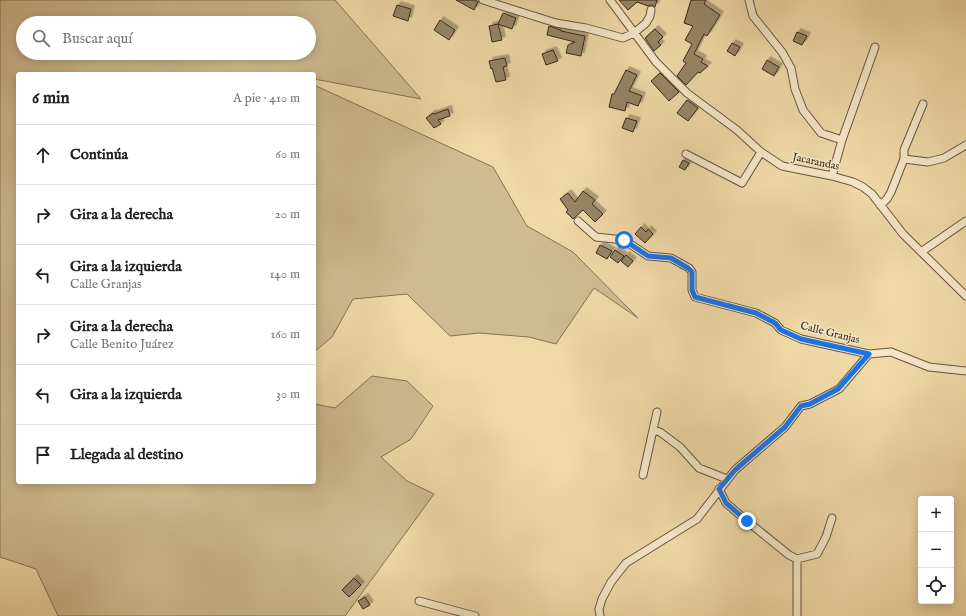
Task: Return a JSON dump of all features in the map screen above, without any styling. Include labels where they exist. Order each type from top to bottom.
[{"type":"street","points":[[483,0],[556,23],[586,28],[624,38],[634,33],[646,22],[650,16],[651,10]]},
{"type":"street","name":"Jacarandas","points":[[610,0],[656,62],[687,93],[738,130],[761,152],[782,166],[832,176],[853,182],[863,187],[872,194],[903,234],[966,296]]},
{"type":"street","points":[[749,0],[753,16],[782,52],[791,68],[795,89],[803,110],[821,133],[842,140]]},
{"type":"street","points":[[832,176],[842,140],[875,47]]},
{"type":"street","points":[[880,205],[887,199],[891,192],[904,159],[904,150],[923,104]]},
{"type":"street","points":[[904,159],[928,162],[944,158],[966,145]]},
{"type":"street","points":[[686,154],[742,183],[761,152]]},
{"type":"street","name":"Calle Granjas","points":[[578,221],[596,237],[624,240],[648,256],[671,258],[688,268],[692,272],[692,290],[695,297],[756,313],[775,323],[781,330],[801,339],[869,354],[891,352],[929,366],[966,371]]},
{"type":"street","points":[[921,252],[966,221]]},
{"type":"street","points":[[600,616],[599,609],[602,599],[611,582],[626,563],[697,519],[735,470],[785,427],[801,406],[810,404],[838,389],[869,354]]},
{"type":"street","points":[[643,475],[657,412]]},
{"type":"street","points":[[653,430],[660,432],[680,447],[700,468],[727,479]]},
{"type":"street","points":[[719,489],[726,503],[789,555],[797,559],[817,554],[826,537],[832,518]]},
{"type":"street","points":[[797,559],[797,616]]},
{"type":"street","points":[[419,601],[474,616]]},
{"type":"shaded area","points":[[0,0],[335,0],[421,99],[316,79],[316,72],[16,72],[16,484],[316,484],[316,404],[335,408],[372,376],[407,381],[433,406],[411,439],[381,457],[407,481],[434,494],[345,616],[58,616],[36,569],[0,557]]},
{"type":"shaded area","points":[[316,86],[493,167],[527,226],[573,252],[638,318],[594,288],[556,344],[529,337],[479,333],[450,336],[407,294],[353,299],[332,337],[316,350]]},
{"type":"building","points":[[456,0],[474,0],[478,2],[474,10]]},
{"type":"building","points":[[619,0],[657,0],[655,7],[637,2],[628,10]]},
{"type":"building","points":[[691,0],[706,0],[704,4],[720,15],[707,36],[704,34],[694,54],[703,59],[701,62],[708,66],[700,73],[698,72],[686,85],[677,76],[686,63],[683,61],[692,44],[685,40],[693,26],[684,23]]},
{"type":"building","points":[[397,5],[411,9],[408,21],[393,16]]},
{"type":"building","points":[[503,13],[516,18],[512,29],[498,24]]},
{"type":"building","points":[[440,20],[455,30],[449,40],[434,30]]},
{"type":"building","points":[[498,24],[502,40],[492,42],[489,26]]},
{"type":"building","points":[[549,26],[561,31],[585,36],[581,56],[566,53],[568,45],[575,42],[547,35]]},
{"type":"building","points":[[655,29],[663,37],[658,42],[661,45],[654,51],[645,38]]},
{"type":"building","points":[[797,32],[807,36],[802,45],[793,41]]},
{"type":"building","points":[[732,43],[740,47],[735,56],[727,51]]},
{"type":"building","points":[[553,50],[558,61],[546,65],[542,54]]},
{"type":"building","points":[[505,58],[507,66],[503,67],[506,80],[496,82],[489,61]]},
{"type":"building","points":[[767,60],[779,67],[774,76],[762,69]]},
{"type":"building","points":[[626,70],[637,75],[629,91],[642,96],[638,106],[627,102],[625,111],[609,107],[612,94],[614,94]]},
{"type":"building","points":[[660,73],[679,92],[669,101],[651,81]]},
{"type":"building","points":[[687,100],[698,108],[688,121],[677,113]]},
{"type":"building","points":[[448,109],[450,116],[438,120],[441,124],[434,128],[426,118],[433,113],[434,114]]},
{"type":"building","points":[[626,118],[637,121],[633,132],[622,128]]},
{"type":"building","points":[[683,160],[689,163],[685,170],[679,167]]},
{"type":"building","points":[[583,191],[595,200],[592,204],[603,214],[595,222],[583,210],[573,219],[566,212],[568,210],[560,199],[568,193],[575,202]]},
{"type":"building","points":[[641,227],[646,232],[648,229],[653,234],[645,243],[635,234]]},
{"type":"building","points":[[600,245],[612,251],[607,259],[596,253]]},
{"type":"building","points":[[615,250],[624,256],[618,263],[610,257]]},
{"type":"building","points":[[626,255],[633,261],[628,267],[621,261]]},
{"type":"building","points":[[354,578],[361,585],[349,597],[342,590]]},
{"type":"building","points":[[365,597],[370,605],[363,609],[358,601]]},
{"type":"route","points":[[624,240],[648,256],[671,258],[688,268],[692,272],[692,290],[695,297],[756,313],[775,323],[781,330],[801,339],[869,354],[838,389],[810,404],[801,406],[785,427],[735,470],[719,489],[726,503],[747,521]]}]
